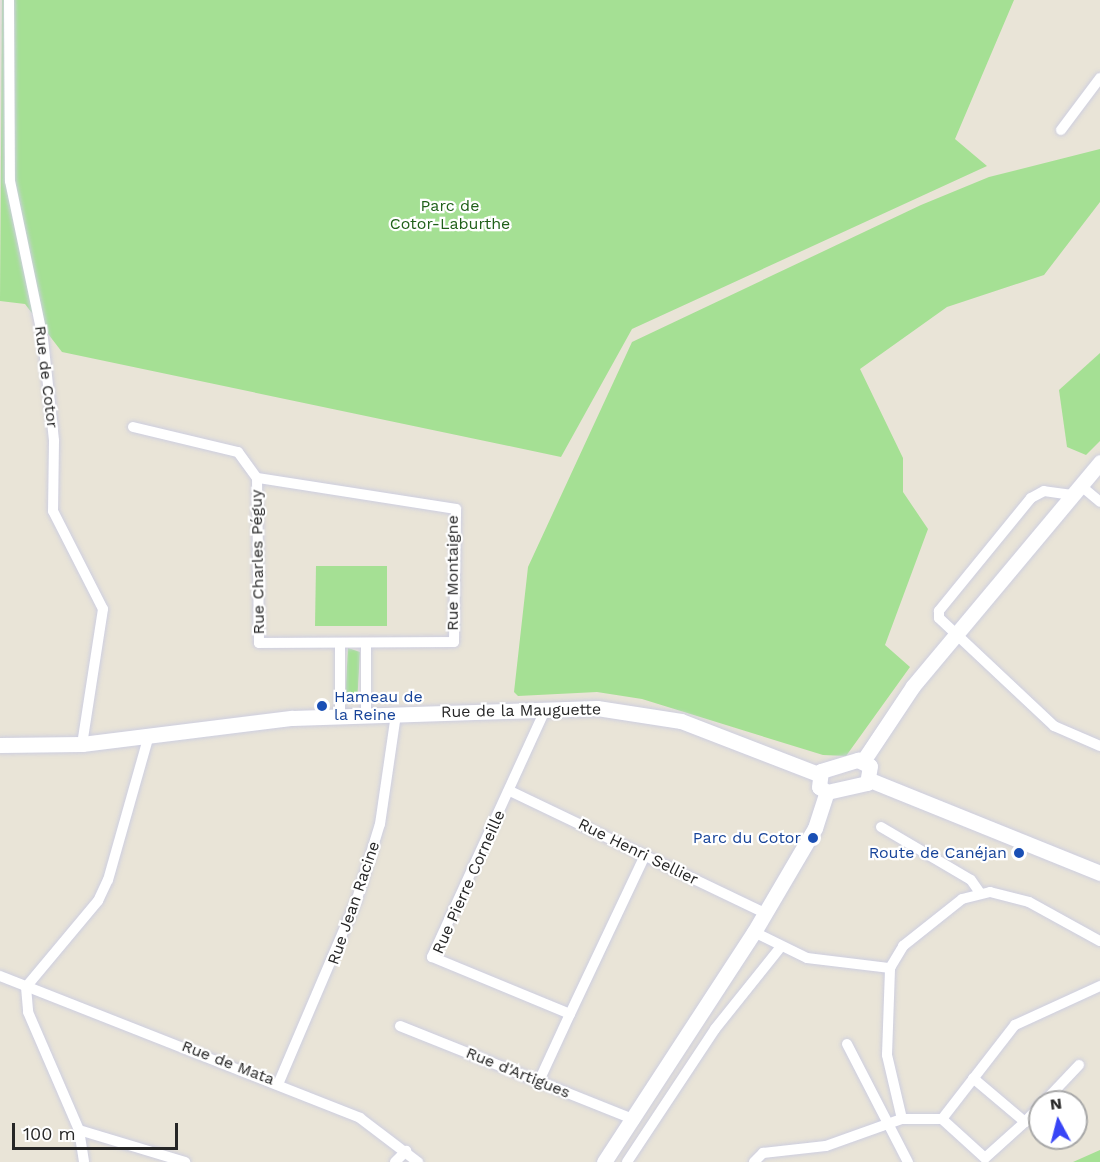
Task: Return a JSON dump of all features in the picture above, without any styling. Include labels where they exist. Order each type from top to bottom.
[{"type":"street","name":"Rue de Cotor","points":[[9,0],[10,181],[43,339],[54,441],[54,511],[103,609],[82,744]]},
{"type":"street","points":[[1061,130],[1100,78]]},
{"type":"street","name":"Rue Charles Péguy","points":[[133,427],[238,452],[256,478],[259,643]]},
{"type":"street","points":[[863,760],[868,746],[954,634],[1100,462]]},
{"type":"street","name":"Rue Montaigne","points":[[256,478],[456,509],[454,642],[259,643]]},
{"type":"street","points":[[1100,502],[1076,490],[1044,491],[1031,498],[939,610],[939,618],[954,634],[1054,726],[1100,746]]},
{"type":"street","points":[[340,643],[340,716]]},
{"type":"street","points":[[366,643],[366,715]]},
{"type":"street","name":"Rue de la Mauguette","points":[[0,745],[82,744],[340,716],[546,708],[608,708],[662,717],[818,774]]},
{"type":"street","name":"Rue Pierre Corneille","points":[[546,708],[432,957],[570,1014]]},
{"type":"street","name":"Rue Jean Racine","points":[[279,1082],[357,899],[380,824],[396,714]]},
{"type":"street","points":[[84,1162],[79,1130],[28,1011],[26,987],[98,901],[108,880],[149,735]]},
{"type":"street","points":[[863,760],[818,774],[819,787],[827,792],[870,780],[1100,873]]},
{"type":"street","points":[[863,760],[870,766],[870,780]]},
{"type":"street","name":"Rue Henri Sellier","points":[[510,790],[765,913]]},
{"type":"street","points":[[604,1162],[636,1120],[754,932],[815,828],[827,792]]},
{"type":"street","points":[[881,827],[971,880],[980,893]]},
{"type":"street","points":[[539,1081],[645,855]]},
{"type":"street","points":[[902,1119],[887,1055],[890,968],[903,946],[962,899],[980,893],[1013,895],[1100,941]]},
{"type":"street","points":[[754,932],[779,949],[890,968]]},
{"type":"street","points":[[627,1162],[715,1029],[779,949]]},
{"type":"street","name":"Rue de Mata","points":[[0,976],[279,1082],[360,1118],[418,1162]]},
{"type":"street","points":[[942,1119],[1015,1025],[1100,986]]},
{"type":"street","name":"Rue d'Artigues","points":[[400,1026],[636,1120]]},
{"type":"street","points":[[847,1044],[908,1162]]},
{"type":"street","points":[[1055,1090],[1079,1065]]},
{"type":"street","points":[[973,1078],[1025,1122]]},
{"type":"street","points":[[754,1162],[763,1153],[826,1146],[902,1119],[942,1119],[985,1158],[1028,1119]]},
{"type":"street","points":[[79,1130],[185,1162]]},
{"type":"street","points":[[395,1162],[406,1151]]},
{"type":"green space","name":"Parc de Cotor-Laburthe","points":[[2,0],[1014,0],[955,139],[987,166],[632,329],[561,457],[62,352],[25,304],[0,301]]},
{"type":"green space","points":[[1100,149],[1100,202],[1044,275],[947,307],[860,369],[903,458],[903,492],[928,529],[885,645],[910,667],[846,756],[823,755],[642,699],[597,692],[518,696],[514,692],[528,567],[632,342],[921,205],[989,177]]},
{"type":"green space","points":[[1100,353],[1100,441],[1086,455],[1067,447],[1059,390]]},
{"type":"green space","points":[[316,566],[387,566],[387,626],[315,626]]},
{"type":"green space","points":[[348,648],[360,652],[357,704],[345,703]]},
{"type":"green space","points":[[1100,1150],[1100,1162],[1073,1162]]},
{"type":"place","name":"Hameau de la Reine","points":[[322,706]]},
{"type":"place","name":"Parc du Cotor","points":[[813,838]]},
{"type":"place","name":"Route de Canéjan","points":[[1019,853]]}]
